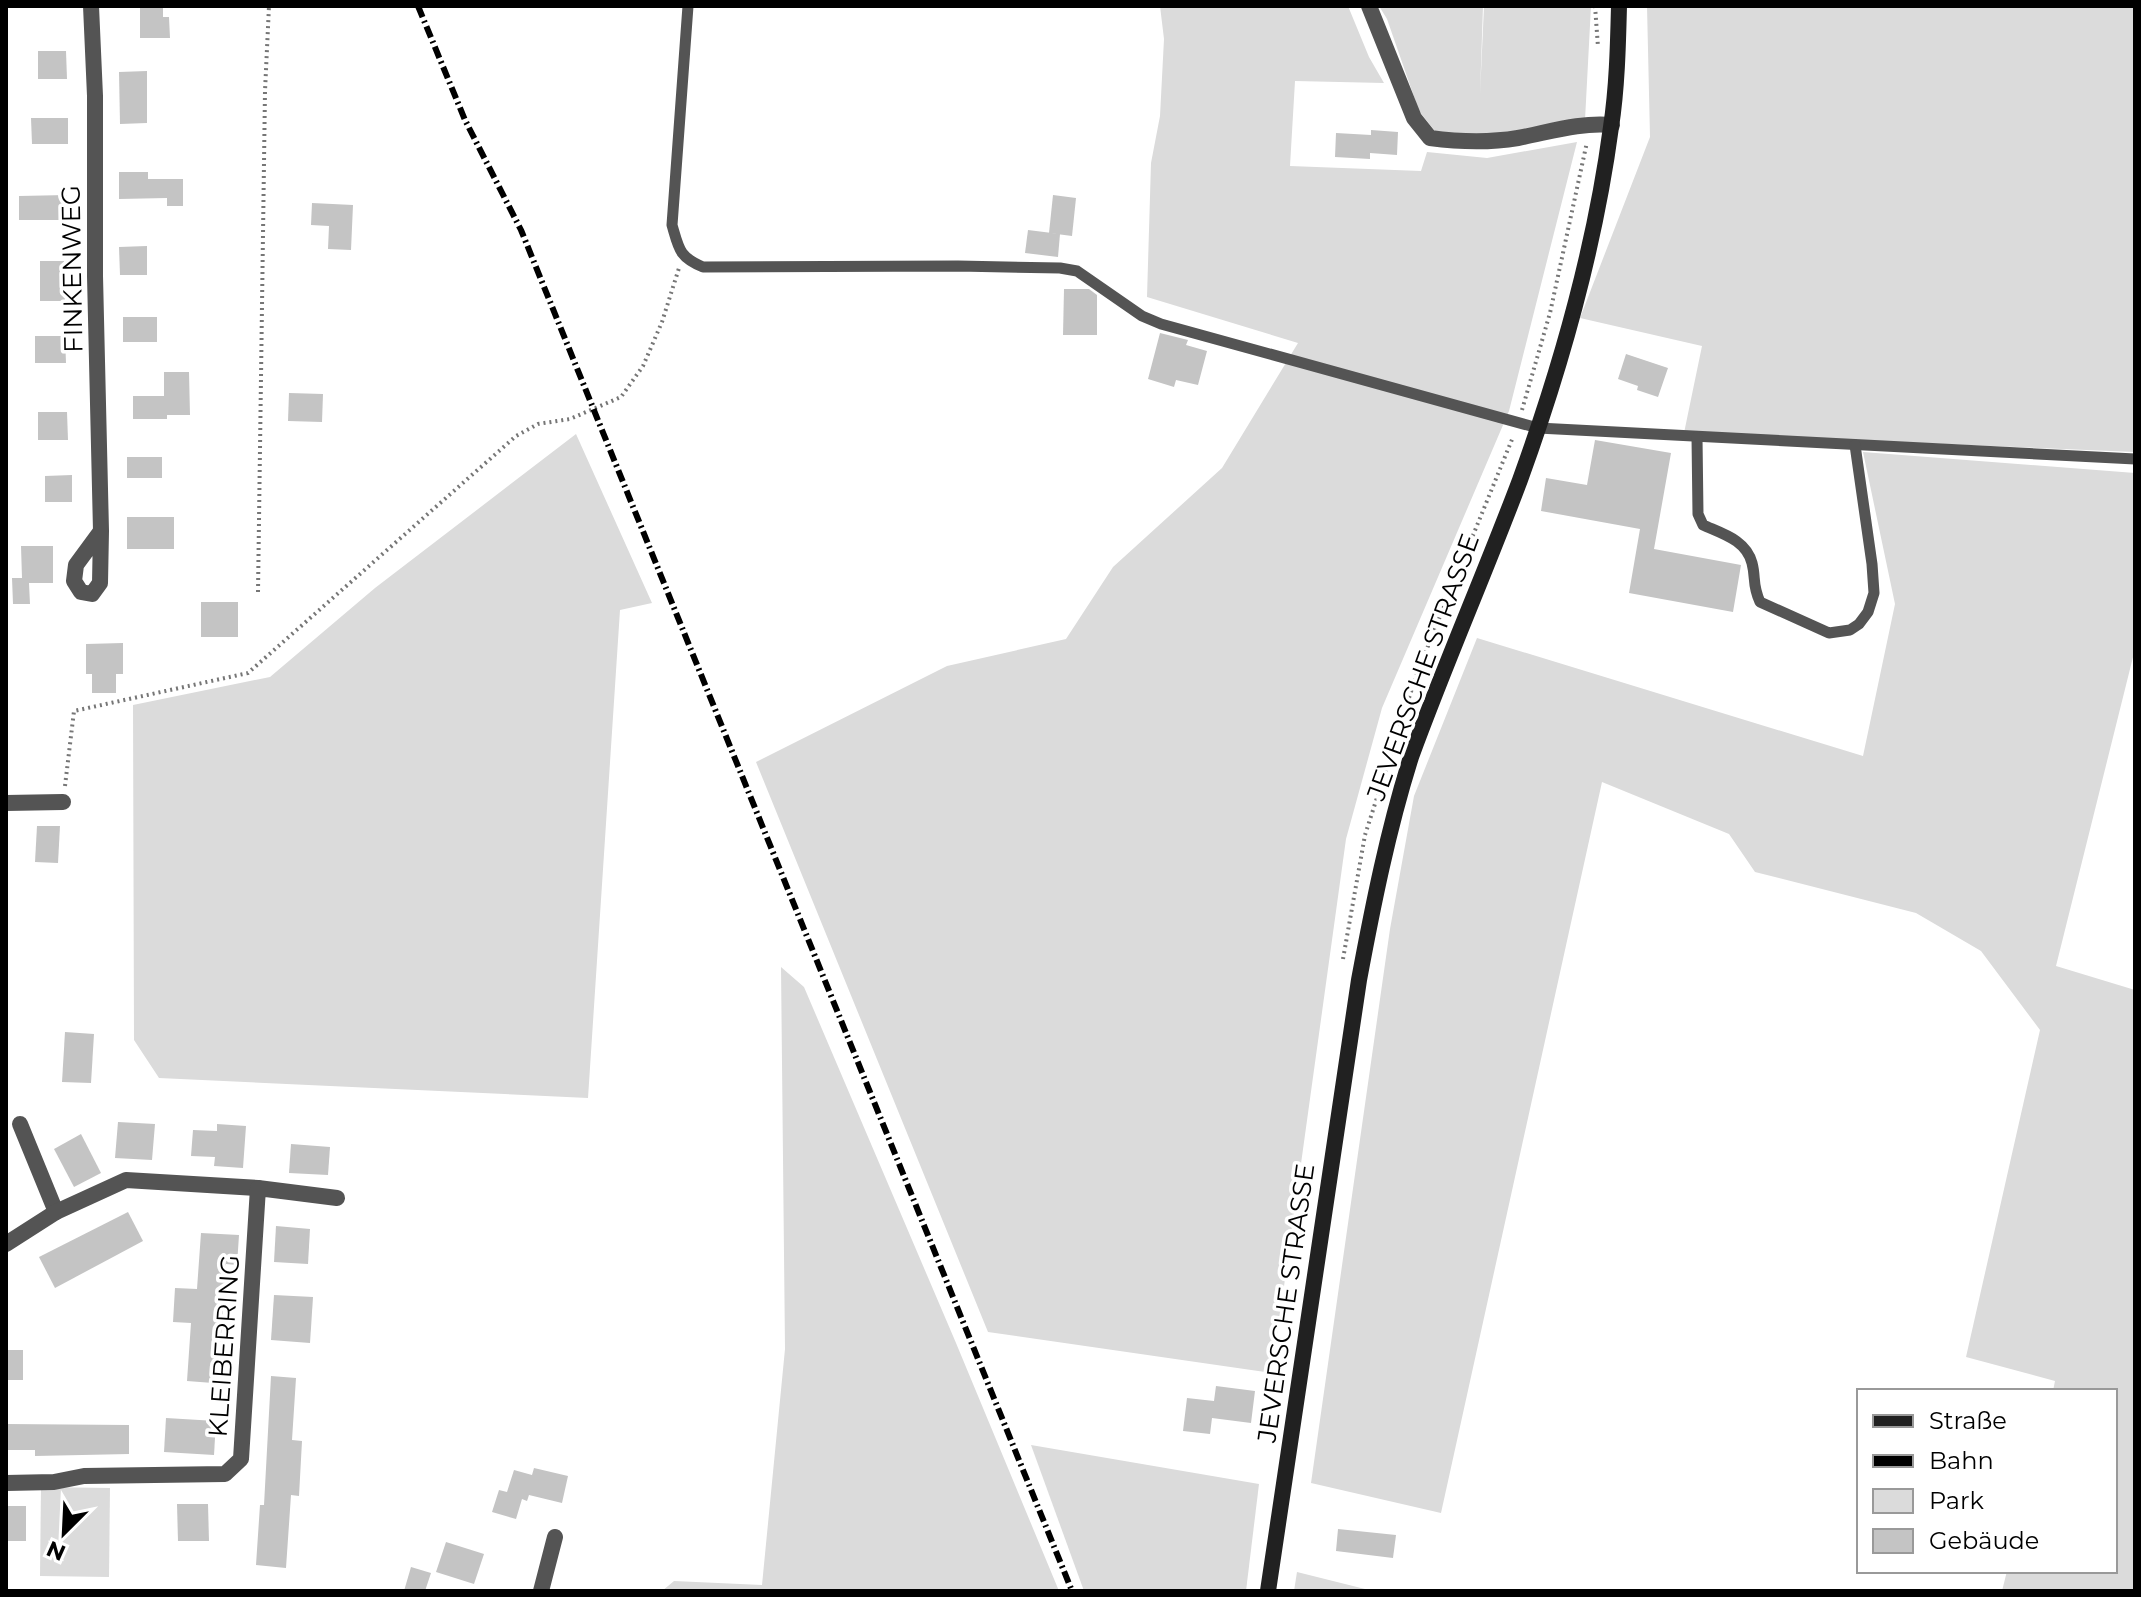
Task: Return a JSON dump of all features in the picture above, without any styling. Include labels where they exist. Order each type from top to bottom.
[{"type":"street","name":"FINKENWEG","points":[[91,6],[101,531]]},
{"type":"street","points":[[1369,6],[1414,118],[1430,138],[1477,142],[1517,138],[1591,123],[1612,125]]},
{"type":"street","name":"JEVERSCHE STRASSE","points":[[1268,1591],[1354,1011],[1376,886],[1411,757],[1519,482],[1538,428],[1582,275],[1612,125],[1619,6]]},
{"type":"street","points":[[6,803],[63,802]]},
{"type":"street","points":[[20,1124],[56,1212]]},
{"type":"street","points":[[6,1244],[56,1212],[126,1180],[258,1188],[337,1198]]},
{"type":"street","name":"KLEIBERRING","points":[[6,1483],[54,1482],[84,1476],[225,1474],[241,1459],[258,1188]]},
{"type":"street","points":[[541,1591],[555,1537]]},
{"type":"lane","points":[[688,6],[672,225],[686,260],[703,267],[958,266],[1077,271],[1142,316],[1161,324],[1538,428],[2135,459]]},
{"type":"lane","points":[[1697,437],[1698,514],[1703,525],[1744,546],[1752,564],[1754,588],[1760,602],[1829,633],[1850,630],[1859,624],[1868,612],[1874,593],[1855,445]]},
{"type":"path","points":[[258,592],[265,91],[269,6]]},
{"type":"path","points":[[63,802],[74,711],[248,673],[516,436],[538,424],[570,419],[621,397],[643,366],[662,322],[683,254]]},
{"type":"green space","points":[[1160,6],[1348,6],[1369,57],[1384,83],[1295,81],[1290,166],[1421,171],[1427,152],[1487,158],[1577,142],[1509,411],[1382,708],[1346,839],[1272,1373],[988,1332],[756,762],[947,666],[1066,639],[1113,567],[1222,468],[1298,343],[1147,297],[1151,163],[1160,116],[1164,39]]},
{"type":"green space","points":[[1379,6],[1483,6],[1480,95],[1484,6],[1591,6],[1585,120],[1478,137],[1435,131],[1419,111],[1387,19]]},
{"type":"green space","points":[[1647,6],[2135,6],[2135,452],[1684,433],[1702,346],[1580,318],[1650,137]]},
{"type":"green space","points":[[576,434],[652,603],[620,610],[588,1098],[159,1078],[134,1040],[133,705],[270,677],[375,588]]},
{"type":"green space","points":[[1863,452],[2135,473],[2135,649],[2056,966],[2135,990],[2135,1591],[2002,1591],[2006,1573],[2117,1573],[2117,1389],[2053,1389],[2055,1381],[1966,1357],[2040,1030],[1981,951],[1916,913],[1755,872],[1729,834],[1602,782],[1441,1513],[1311,1483],[1390,929],[1414,796],[1477,638],[1863,756],[1895,604]]},
{"type":"green space","points":[[781,967],[804,987],[1059,1591],[662,1591],[674,1581],[762,1585],[785,1349]]},
{"type":"green space","points":[[1031,1445],[1259,1484],[1246,1591],[1084,1591]]},
{"type":"green space","points":[[41,1487],[110,1488],[109,1577],[40,1576]]},
{"type":"green space","points":[[1297,1572],[1373,1591],[1294,1591]]},
{"type":"building","points":[[140,6],[163,6],[163,17],[169,17],[170,38],[140,38]]},
{"type":"building","points":[[38,51],[66,51],[67,79],[38,79]]},
{"type":"building","points":[[147,71],[147,123],[120,124],[119,72]]},
{"type":"building","points":[[31,118],[68,118],[68,144],[32,144]]},
{"type":"building","points":[[1371,130],[1398,132],[1397,155],[1370,153],[1370,159],[1335,157],[1336,133],[1371,135]]},
{"type":"building","points":[[119,172],[148,172],[148,179],[183,179],[183,206],[167,206],[167,198],[119,199]]},
{"type":"building","points":[[67,195],[67,220],[19,220],[19,196]]},
{"type":"building","points":[[1053,195],[1076,198],[1072,236],[1049,233]]},
{"type":"building","points":[[312,203],[353,205],[351,250],[328,249],[329,226],[311,225]]},
{"type":"building","points":[[1028,230],[1060,234],[1058,257],[1025,253]]},
{"type":"building","points":[[147,246],[147,275],[120,275],[119,247]]},
{"type":"building","points":[[40,261],[64,261],[65,301],[40,301]]},
{"type":"building","points":[[1064,289],[1089,289],[1097,295],[1097,335],[1063,335]]},
{"type":"building","points":[[123,317],[157,317],[157,342],[123,342]]},
{"type":"building","points":[[1160,333],[1188,340],[1186,345],[1207,351],[1198,385],[1176,380],[1174,387],[1148,379]]},
{"type":"building","points":[[35,336],[65,336],[66,363],[35,363]]},
{"type":"building","points":[[1626,354],[1668,368],[1658,397],[1618,379]]},
{"type":"building","points":[[164,372],[189,372],[190,415],[133,419],[133,396],[164,396]]},
{"type":"building","points":[[289,393],[323,394],[322,422],[288,421]]},
{"type":"building","points":[[38,412],[67,412],[68,440],[38,440]]},
{"type":"building","points":[[1595,440],[1671,453],[1654,549],[1741,565],[1733,612],[1629,593],[1640,529],[1541,511],[1546,478],[1587,485]]},
{"type":"building","points":[[127,457],[162,457],[162,478],[127,478]]},
{"type":"building","points":[[72,475],[72,502],[45,502],[45,476]]},
{"type":"building","points":[[127,517],[174,517],[174,549],[127,549]]},
{"type":"building","points":[[21,546],[53,546],[53,583],[29,583],[30,604],[13,604],[12,578],[22,578]]},
{"type":"building","points":[[201,602],[238,602],[238,637],[201,637]]},
{"type":"building","points":[[123,643],[123,674],[116,674],[116,693],[92,693],[92,674],[86,674],[86,644]]},
{"type":"building","points":[[37,826],[60,826],[58,863],[35,862]]},
{"type":"building","points":[[65,1032],[94,1034],[91,1083],[62,1082]]},
{"type":"building","points":[[118,1122],[155,1124],[152,1160],[115,1158]]},
{"type":"building","points":[[217,1124],[246,1126],[243,1168],[214,1166],[215,1157],[191,1156],[193,1130],[217,1131]]},
{"type":"building","points":[[81,1134],[101,1173],[74,1187],[54,1149]]},
{"type":"building","points":[[291,1144],[330,1147],[328,1175],[289,1173]]},
{"type":"building","points":[[128,1212],[143,1241],[55,1288],[39,1257]]},
{"type":"building","points":[[276,1226],[310,1229],[308,1264],[274,1262]]},
{"type":"building","points":[[201,1233],[239,1235],[237,1265],[226,1264],[220,1350],[228,1351],[226,1384],[187,1381],[191,1323],[173,1322],[175,1288],[197,1289]]},
{"type":"building","points":[[274,1295],[313,1297],[310,1343],[271,1340]]},
{"type":"building","points":[[6,1350],[23,1350],[23,1380],[6,1380]]},
{"type":"building","points":[[271,1376],[296,1378],[292,1440],[302,1441],[299,1496],[291,1495],[286,1568],[256,1565],[260,1505],[264,1505]]},
{"type":"building","points":[[1216,1386],[1255,1391],[1251,1423],[1212,1418],[1210,1434],[1183,1431],[1187,1398],[1214,1401]]},
{"type":"building","points":[[166,1418],[216,1421],[214,1455],[164,1452]]},
{"type":"building","points":[[6,1424],[129,1425],[129,1454],[35,1456],[35,1450],[6,1450]]},
{"type":"building","points":[[534,1468],[568,1476],[562,1503],[529,1495],[527,1501],[522,1499],[516,1519],[492,1512],[499,1490],[507,1492],[514,1470],[532,1475]]},
{"type":"building","points":[[177,1504],[208,1504],[209,1541],[178,1541]]},
{"type":"building","points":[[6,1506],[26,1506],[26,1541],[6,1541]]},
{"type":"building","points":[[1338,1529],[1396,1535],[1393,1558],[1336,1551]]},
{"type":"building","points":[[446,1542],[484,1554],[474,1584],[436,1572]]},
{"type":"building","points":[[411,1567],[431,1573],[425,1591],[404,1591]]},
{"type":"railway","points":[[418,6],[465,120],[521,230],[1072,1591]]}]
